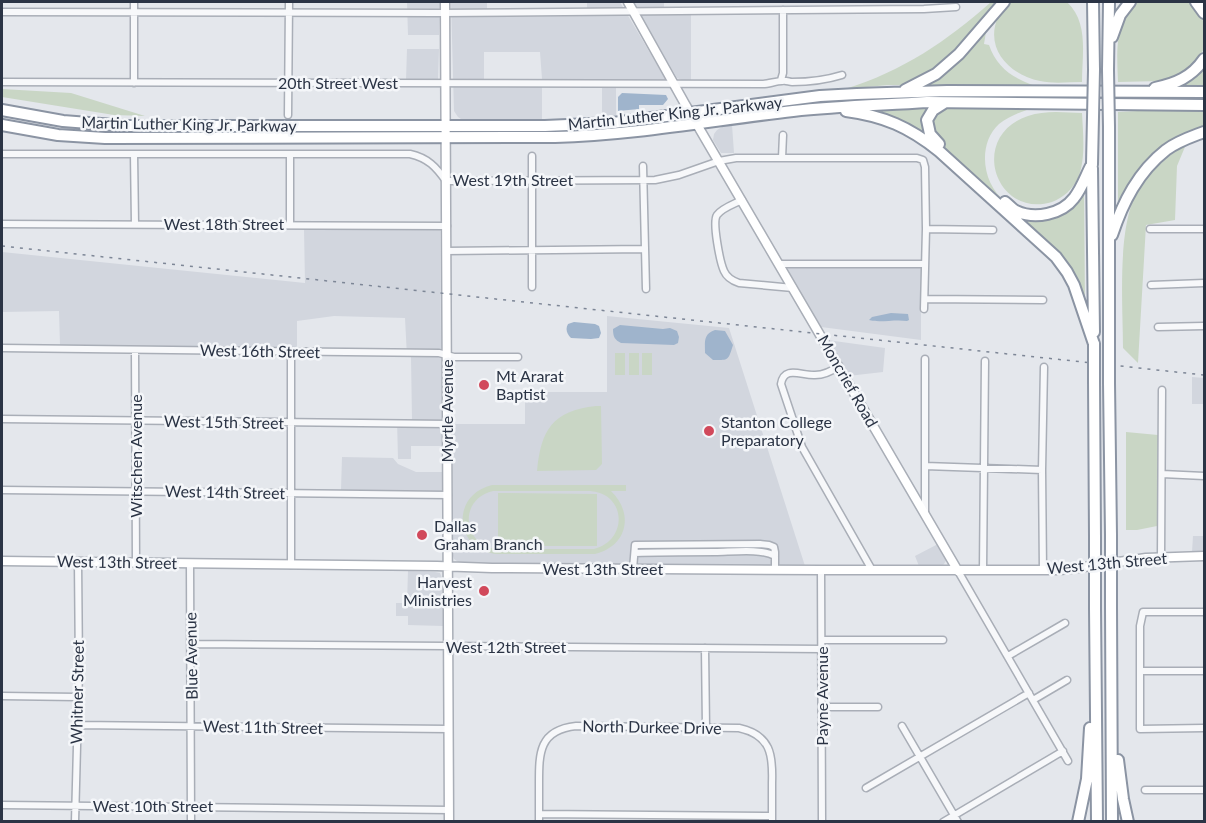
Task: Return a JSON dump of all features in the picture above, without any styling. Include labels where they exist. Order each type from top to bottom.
[{"type":"highway","points":[[901,92],[936,74],[959,54],[1004,2]]},
{"type":"highway","points":[[1093,2],[1097,822]]},
{"type":"highway","points":[[1109,2],[1112,822]]},
{"type":"highway","points":[[1109,49],[1120,15],[1130,2]]},
{"type":"highway","points":[[1196,2],[1204,13]]},
{"type":"highway","points":[[1120,92],[1156,88],[1174,83],[1189,76],[1204,59]]},
{"type":"highway","points":[[924,139],[921,121],[923,109],[927,102],[940,91]]},
{"type":"highway","name":"Martin Luther King Jr. Parkway","points":[[2,110],[63,121],[127,126],[545,126],[635,121],[857,93],[1204,92]]},
{"type":"highway","name":"Martin Luther King Jr. Parkway","points":[[2,125],[58,135],[105,138],[446,138],[600,135],[795,111],[927,102],[1204,105]]},
{"type":"highway","points":[[944,103],[929,114],[927,120],[930,134],[936,142],[1016,211],[1040,215],[1056,212],[1074,198],[1092,164]]},
{"type":"highway","points":[[795,111],[847,111],[875,116],[924,139],[1056,257],[1074,285],[1094,344]]},
{"type":"highway","points":[[2,116],[63,121]]},
{"type":"highway","points":[[1109,244],[1128,195],[1140,175],[1167,149],[1204,132]]},
{"type":"highway","points":[[1078,822],[1087,779],[1095,687]]},
{"type":"highway","points":[[1111,726],[1118,747],[1118,768],[1128,822]]},
{"type":"main road","name":"Myrtle Avenue","points":[[445,2],[449,822]]},
{"type":"main road","name":"Moncrief Road","points":[[628,2],[958,571]]},
{"type":"main road","name":"West 13th Street","points":[[2,561],[958,571],[1077,568],[1135,559],[1204,556]]},
{"type":"street","points":[[134,2],[134,83]]},
{"type":"street","points":[[288,115],[289,2]]},
{"type":"street","points":[[2,12],[445,13],[783,10],[924,5],[956,8]]},
{"type":"street","points":[[781,80],[783,10]]},
{"type":"street","name":"20th Street West","points":[[2,82],[675,85],[772,84],[781,80],[806,82],[842,75]]},
{"type":"street","points":[[783,135],[783,158]]},
{"type":"street","name":"West 19th Street","points":[[2,154],[410,154],[432,163],[446,181],[644,180],[679,175],[735,158],[912,158],[923,160],[925,167],[926,230]]},
{"type":"street","points":[[134,154],[135,224]]},
{"type":"street","points":[[290,154],[290,224]]},
{"type":"street","points":[[532,156],[532,287]]},
{"type":"street","points":[[644,166],[645,289]]},
{"type":"street","points":[[742,200],[720,213],[715,219],[716,235],[726,274],[731,280],[739,283],[793,288]]},
{"type":"street","name":"West 18th Street","points":[[2,224],[447,225]]},
{"type":"street","points":[[1150,229],[1204,230]]},
{"type":"street","points":[[924,309],[926,230],[993,230]]},
{"type":"street","points":[[446,251],[645,249]]},
{"type":"street","points":[[779,264],[925,264]]},
{"type":"street","points":[[1151,285],[1204,283]]},
{"type":"street","points":[[925,299],[1043,300]]},
{"type":"street","points":[[1158,327],[1204,326]]},
{"type":"street","name":"West 16th Street","points":[[2,348],[439,353],[447,356],[518,357]]},
{"type":"street","name":"Witschen Avenue","points":[[135,350],[136,563]]},
{"type":"street","points":[[291,352],[291,565]]},
{"type":"street","points":[[925,359],[925,514]]},
{"type":"street","points":[[983,570],[984,361]]},
{"type":"street","points":[[839,366],[821,375],[789,373],[784,375],[781,384],[801,447],[872,570]]},
{"type":"street","points":[[1043,570],[1044,367]]},
{"type":"street","points":[[1161,557],[1162,390]]},
{"type":"street","name":"West 15th Street","points":[[2,419],[447,424]]},
{"type":"street","points":[[925,466],[1042,470]]},
{"type":"street","points":[[1162,474],[1204,476]]},
{"type":"street","name":"West 14th Street","points":[[2,490],[448,495]]},
{"type":"street","points":[[633,569],[635,545],[769,544],[774,547],[775,570]]},
{"type":"street","name":"Whitner Street","points":[[75,822],[79,671],[78,562]]},
{"type":"street","name":"Blue Avenue","points":[[190,563],[191,822]]},
{"type":"street","name":"Payne Avenue","points":[[821,570],[822,822]]},
{"type":"street","name":"Moncrief Road","points":[[958,571],[1068,761]]},
{"type":"street","points":[[1204,612],[1143,612],[1140,626],[1140,729],[1204,728]]},
{"type":"street","points":[[1008,656],[1065,623]]},
{"type":"street","points":[[822,640],[943,640]]},
{"type":"street","name":"West 12th Street","points":[[190,644],[822,649]]},
{"type":"street","points":[[705,648],[706,728]]},
{"type":"street","points":[[1140,671],[1204,671]]},
{"type":"street","points":[[1033,700],[1067,680]]},
{"type":"street","points":[[866,788],[1029,693]]},
{"type":"street","points":[[2,696],[77,697]]},
{"type":"street","points":[[822,707],[878,707]]},
{"type":"street","name":"West 11th Street","points":[[77,725],[448,729]]},
{"type":"street","name":"North Durkee Drive","points":[[539,814],[540,754],[547,740],[560,730],[576,726],[739,728],[759,737],[770,751],[772,819]]},
{"type":"street","points":[[902,726],[958,822]]},
{"type":"street","points":[[943,822],[1063,751]]},
{"type":"street","points":[[1145,790],[1204,790]]},
{"type":"street","name":"West 10th Street","points":[[2,805],[449,810]]},
{"type":"street","points":[[539,822],[539,814],[772,819]]},
{"type":"shaded area","points":[[407,2],[440,2],[439,35],[408,35]]},
{"type":"shaded area","points":[[451,2],[487,2],[487,17],[587,16],[587,2],[620,2],[666,80],[616,80],[616,116],[602,117],[602,80],[542,79],[542,120],[461,119],[454,111]],"holes":[[[484,52],[540,52],[542,79],[484,79]]]},
{"type":"shaded area","points":[[633,2],[664,2],[664,14],[691,14],[691,80],[677,78]]},
{"type":"shaded area","points":[[407,49],[439,49],[438,80],[406,80]]},
{"type":"shaded area","points":[[732,125],[734,153],[721,153],[713,140],[714,134],[722,127]]},
{"type":"shaded area","points":[[304,229],[440,229],[442,446],[411,446],[411,459],[398,459],[397,420],[412,420],[411,357],[407,357],[405,318],[334,316],[297,321],[297,349],[60,345],[59,311],[2,312],[2,252],[305,283]]},
{"type":"shaded area","points":[[782,265],[921,266],[921,340],[821,327]]},
{"type":"shaded area","points":[[607,316],[729,328],[805,566],[508,565],[460,563],[454,559],[453,424],[525,424],[525,392],[607,392]]},
{"type":"shaded area","points":[[827,340],[885,348],[883,372],[848,376]]},
{"type":"shaded area","points":[[1192,377],[1204,378],[1204,404],[1192,404]]},
{"type":"shaded area","points":[[342,457],[393,458],[398,464],[416,472],[442,472],[442,491],[341,490]]},
{"type":"shaded area","points":[[1193,536],[1204,536],[1204,551],[1192,552]]},
{"type":"shaded area","points":[[938,544],[947,559],[944,564],[942,566],[919,566],[915,556]]},
{"type":"shaded area","points":[[408,571],[440,573],[443,626],[408,625],[408,616],[396,616],[396,603],[407,603]]},
{"type":"green space","points":[[991,2],[998,2],[988,20],[984,44],[989,45],[996,60],[1007,71],[1035,86],[888,85],[845,89],[905,64],[958,30]]},
{"type":"green space","points":[[1009,2],[1067,2],[1079,19],[1083,39],[1082,82],[1050,82],[1029,78],[1010,67],[1002,59],[994,40],[995,29],[1000,13]]},
{"type":"green space","points":[[1136,2],[1190,2],[1201,15],[1204,24],[1204,48],[1198,62],[1182,75],[1161,81],[1118,82],[1117,50],[1120,29],[1129,10]]},
{"type":"green space","points":[[1204,62],[1204,86],[1178,86]]},
{"type":"green space","points":[[2,89],[71,93],[145,116],[114,115],[2,97]]},
{"type":"green space","points":[[1032,108],[1015,114],[999,124],[992,132],[985,153],[987,175],[998,195],[1006,202],[1018,208],[1034,211],[1063,205],[1084,180],[1085,306],[1073,276],[946,152],[866,110]]},
{"type":"green space","points":[[1204,110],[1204,128],[1131,182],[1126,189],[1118,212],[1118,112]]},
{"type":"green space","points":[[1056,112],[1082,113],[1083,155],[1078,178],[1067,193],[1052,202],[1032,204],[1016,199],[1004,188],[996,173],[994,156],[998,140],[1009,126],[1028,116]]},
{"type":"green space","points":[[1187,142],[1177,166],[1175,220],[1146,225],[1138,363],[1123,348],[1122,264],[1127,221],[1132,202],[1145,180]]},
{"type":"green space","points":[[615,353],[625,353],[625,375],[615,375]]},
{"type":"green space","points":[[629,353],[639,353],[639,375],[629,375]]},
{"type":"green space","points":[[642,353],[652,353],[652,375],[642,375]]},
{"type":"green space","points":[[601,406],[602,464],[596,470],[537,471],[542,444],[552,425],[569,412]]},
{"type":"green space","points":[[1126,432],[1158,435],[1157,526],[1126,530]]},
{"type":"green space","points":[[492,485],[626,485],[626,491],[611,491],[623,509],[624,528],[615,544],[595,554],[498,554],[483,551],[466,533],[463,522],[464,510],[469,500],[478,491]],"holes":[[[493,491],[590,491],[602,494],[611,500],[619,517],[618,527],[613,536],[605,544],[594,549],[498,549],[486,546],[477,540],[471,531],[470,512],[474,503]]]},
{"type":"green space","points":[[498,493],[597,494],[597,546],[498,546]]},
{"type":"water","points":[[622,93],[666,95],[668,99],[663,105],[639,105],[639,109],[618,111],[618,97]]},
{"type":"water","points":[[891,313],[908,314],[909,320],[869,320],[872,317]]},
{"type":"water","points":[[574,322],[599,326],[601,333],[599,338],[571,338],[567,328],[568,324]]},
{"type":"water","points":[[620,325],[670,328],[677,331],[678,343],[674,345],[621,343],[617,341],[613,332],[613,329]]},
{"type":"water","points":[[715,330],[725,331],[733,345],[729,357],[725,359],[713,360],[705,353],[707,336]]},
{"type":"railway","points":[[2,246],[1204,375]]},
{"type":"place","name":"Mt Ararat Baptist","points":[[484,385]]},
{"type":"place","name":"Stanton College Preparatory","points":[[709,431]]},
{"type":"place","name":"Dallas Graham Branch","points":[[422,535]]},
{"type":"place","name":"Harvest Ministries","points":[[484,591]]}]
